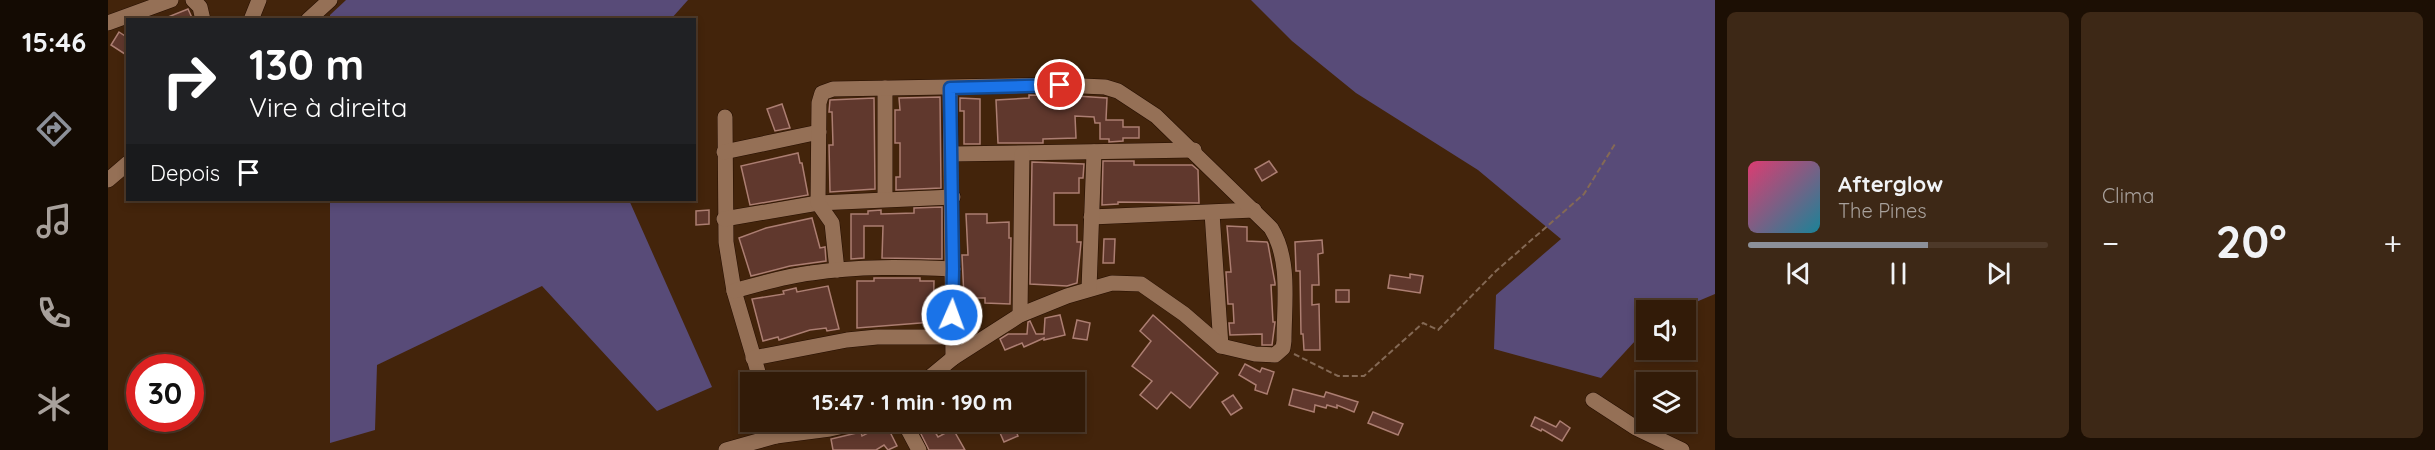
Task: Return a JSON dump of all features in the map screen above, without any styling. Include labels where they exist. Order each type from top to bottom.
[{"type":"street","points":[[108,23],[171,0]]},
{"type":"street","points":[[193,0],[200,8],[202,18]]},
{"type":"street","points":[[252,18],[259,0]]},
{"type":"street","points":[[310,18],[330,0]]},
{"type":"street","points":[[837,270],[832,223],[818,203],[819,103],[822,93],[826,90],[1060,85],[1105,87],[1124,94],[1156,116],[1254,210],[1279,240],[1284,256],[1283,348],[1275,355],[1236,351],[1221,346],[1184,314],[1141,284],[1112,283],[1089,289],[1020,315],[953,358],[936,372]]},
{"type":"street","points":[[885,88],[885,198]]},
{"type":"street","points":[[950,88],[953,358]]},
{"type":"street","points":[[725,117],[724,219],[728,259],[734,291],[758,372]]},
{"type":"street","points":[[724,152],[819,132]]},
{"type":"street","points":[[952,154],[1194,150]]},
{"type":"street","points":[[1089,289],[1094,152]]},
{"type":"street","points":[[1020,315],[1022,154]]},
{"type":"street","points":[[108,180],[126,165]]},
{"type":"street","points":[[724,219],[818,203],[952,196]]},
{"type":"street","points":[[1091,217],[1254,210]]},
{"type":"street","points":[[1212,213],[1221,346]]},
{"type":"street","points":[[734,291],[808,273],[837,270],[884,267],[953,269]]},
{"type":"street","points":[[753,358],[847,340],[887,336],[951,337]]},
{"type":"street","points":[[1593,400],[1636,428],[1682,450]]},
{"type":"street","points":[[726,450],[767,432]]},
{"type":"street","points":[[909,432],[919,450]]},
{"type":"path","points":[[1283,348],[1338,376],[1364,376],[1423,322],[1438,330],[1496,271],[1584,194],[1615,144]]},
{"type":"shaded area","points":[[346,0],[688,0],[672,18],[330,18],[330,15]]},
{"type":"shaded area","points":[[1251,0],[1715,0],[1715,294],[1696,302],[1696,300],[1636,300],[1636,340],[1601,378],[1494,349],[1496,295],[1561,239],[1478,170],[1356,93],[1292,41]]},
{"type":"shaded area","points":[[330,201],[629,201],[712,387],[657,411],[542,286],[377,365],[375,430],[330,443]]},
{"type":"building","points":[[188,9],[192,18],[166,18]]},
{"type":"building","points":[[119,32],[126,37],[126,55],[111,45]]},
{"type":"building","points":[[1029,95],[1057,96],[1057,99],[1077,99],[1077,96],[1107,98],[1106,120],[1123,120],[1123,127],[1139,127],[1139,138],[1123,138],[1123,141],[1109,142],[1109,139],[1100,139],[1100,123],[1095,123],[1094,117],[1075,116],[1076,138],[1043,139],[1043,143],[998,143],[996,100],[1029,98]]},
{"type":"building","points":[[940,97],[941,188],[896,190],[896,177],[900,177],[900,143],[895,143],[895,110],[900,110],[899,98]]},
{"type":"building","points":[[874,98],[875,189],[830,192],[829,145],[833,145],[830,100]]},
{"type":"building","points":[[960,98],[980,99],[980,144],[964,144],[964,111],[960,111]]},
{"type":"building","points":[[782,104],[790,128],[775,131],[767,109]]},
{"type":"building","points":[[798,153],[808,195],[750,205],[741,166]]},
{"type":"building","points":[[1103,161],[1134,161],[1134,165],[1192,165],[1198,170],[1199,203],[1118,202],[1118,204],[1102,205]]},
{"type":"building","points":[[1269,161],[1277,172],[1262,181],[1255,169]]},
{"type":"building","points":[[1032,162],[1084,164],[1083,178],[1079,178],[1079,193],[1054,193],[1054,225],[1077,225],[1077,242],[1081,242],[1077,283],[1067,286],[1030,284]]},
{"type":"building","points":[[942,207],[942,259],[882,258],[883,226],[864,226],[864,258],[851,259],[851,214],[868,214],[868,211],[881,210],[881,214],[914,213],[914,208]]},
{"type":"building","points":[[709,210],[709,224],[696,225],[696,211]]},
{"type":"building","points":[[966,214],[987,214],[987,223],[1009,222],[1009,238],[1011,238],[1010,304],[985,303],[985,298],[964,298],[962,255],[968,255]]},
{"type":"building","points":[[812,218],[820,248],[825,247],[826,261],[790,266],[751,276],[739,238],[766,228]]},
{"type":"building","points":[[1227,226],[1247,227],[1247,241],[1267,242],[1268,244],[1275,283],[1271,285],[1273,322],[1275,322],[1272,345],[1262,345],[1262,334],[1230,335],[1229,323],[1234,323],[1233,304],[1228,304],[1226,272],[1231,272]]},
{"type":"building","points":[[1104,239],[1115,239],[1114,263],[1103,263]]},
{"type":"building","points":[[1322,240],[1323,253],[1318,254],[1319,285],[1312,285],[1312,305],[1319,304],[1320,350],[1304,350],[1303,334],[1301,334],[1300,271],[1296,271],[1295,242]]},
{"type":"building","points":[[1410,274],[1423,276],[1420,293],[1388,288],[1390,275],[1410,278]]},
{"type":"building","points":[[874,278],[920,278],[920,281],[934,281],[933,322],[857,328],[857,281],[874,281]]},
{"type":"building","points":[[828,286],[839,329],[810,330],[779,340],[778,337],[763,341],[752,299],[784,294],[783,291],[796,288],[797,292]]},
{"type":"building","points":[[1336,290],[1349,290],[1349,302],[1336,302]]},
{"type":"building","points":[[1060,315],[1065,335],[1044,340],[1044,338],[1024,347],[1022,343],[1005,350],[1000,339],[1008,334],[1027,334],[1030,321],[1036,334],[1044,334],[1045,318]]},
{"type":"building","points":[[1153,315],[1218,373],[1190,408],[1171,392],[1157,409],[1140,395],[1152,381],[1132,366],[1151,341],[1140,331]]},
{"type":"building","points":[[1077,320],[1090,323],[1087,340],[1073,338]]},
{"type":"building","points":[[1245,364],[1260,372],[1262,368],[1274,372],[1267,394],[1255,390],[1256,385],[1239,375]]},
{"type":"building","points":[[1293,389],[1324,397],[1326,392],[1358,402],[1354,412],[1337,405],[1337,408],[1327,405],[1326,408],[1315,405],[1314,412],[1289,405]]},
{"type":"building","points":[[1233,395],[1242,408],[1231,415],[1222,402]]},
{"type":"building","points":[[1373,412],[1403,424],[1398,435],[1368,423]]},
{"type":"building","points":[[1535,417],[1556,427],[1560,421],[1570,428],[1562,441],[1542,429],[1541,431],[1531,426]]},
{"type":"building","points":[[861,432],[862,436],[870,432],[890,432],[897,446],[888,450],[884,445],[876,450],[833,450],[831,439]]},
{"type":"building","points":[[920,432],[935,432],[938,437],[947,432],[955,432],[965,450],[929,450]]},
{"type":"building","points":[[1000,432],[1016,432],[1018,436],[1004,442]]},
{"type":"route","points":[[952,315],[950,88],[1060,85]]}]
